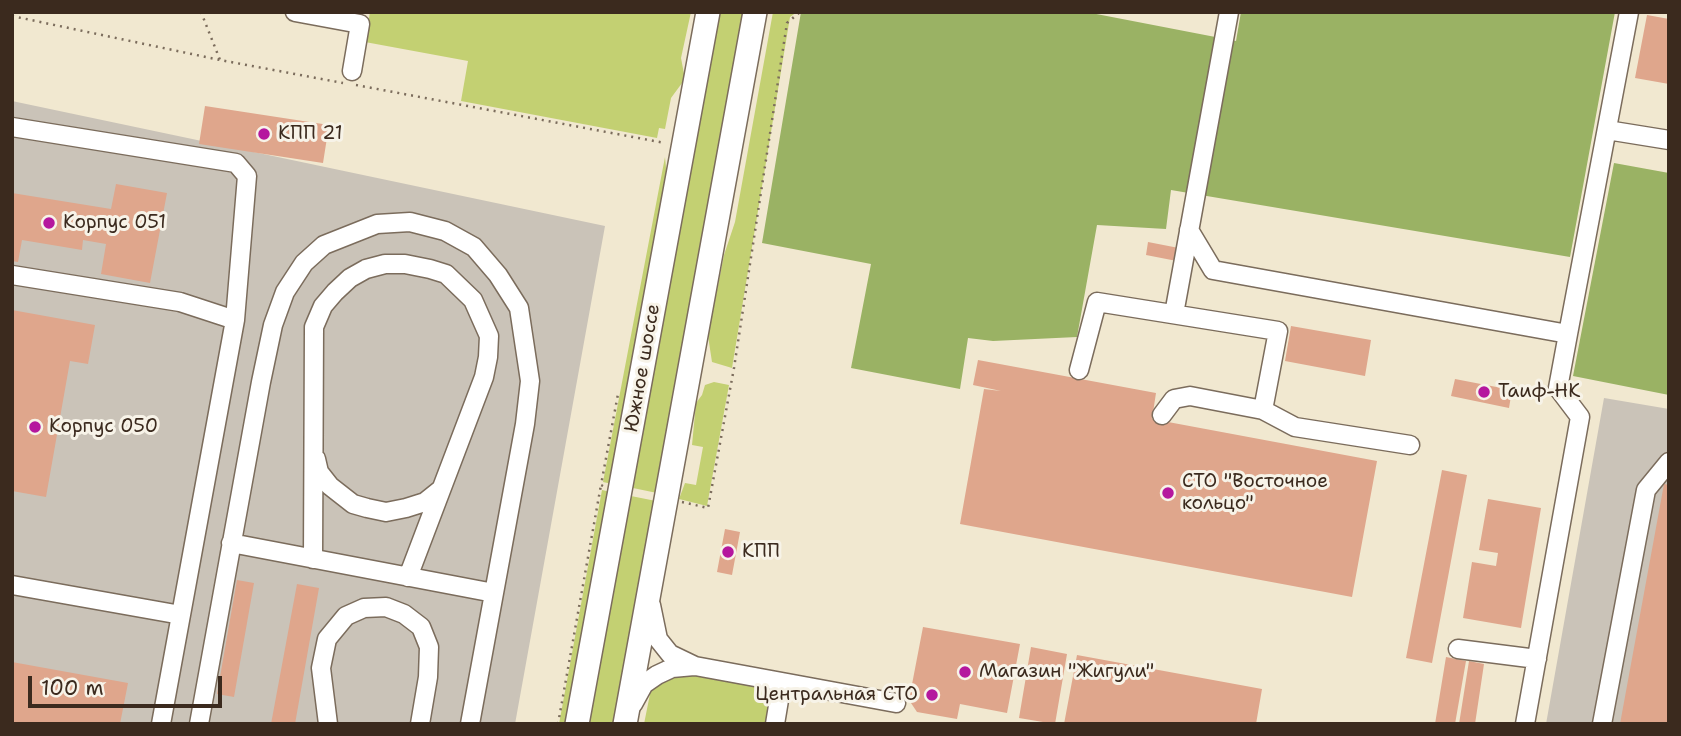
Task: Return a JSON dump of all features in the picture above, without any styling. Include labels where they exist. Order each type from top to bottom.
[{"type":"main road","name":"Южное шоссе","points":[[577,724],[611,487],[708,12]]},
{"type":"main road","points":[[625,724],[755,12]]},
{"type":"main road","points":[[743,80],[761,12]]},
{"type":"street","points":[[295,12],[360,24],[352,71]]},
{"type":"street","points":[[1174,314],[1229,12]]},
{"type":"street","points":[[1525,724],[1580,416],[1558,388],[1629,12]]},
{"type":"street","points":[[12,127],[236,163],[247,176],[235,320],[161,724]]},
{"type":"street","points":[[1607,130],[1669,141]]},
{"type":"street","points":[[199,724],[261,382],[274,325],[285,292],[304,263],[324,245],[377,224],[410,222],[445,231],[474,247],[498,275],[519,308],[530,381],[525,424],[470,724]]},
{"type":"street","points":[[1189,230],[1213,270],[1568,334]]},
{"type":"street","points":[[313,559],[314,327],[323,306],[350,278],[366,269],[385,264],[405,264],[446,274],[472,300],[489,336],[484,377],[408,577]]},
{"type":"street","points":[[12,275],[180,302],[235,320]]},
{"type":"street","points":[[1162,295],[1180,280]]},
{"type":"street","points":[[1079,370],[1097,302],[1278,331],[1263,410]]},
{"type":"street","points":[[1162,415],[1174,399],[1190,396],[1263,410],[1295,427],[1409,444]]},
{"type":"street","points":[[314,452],[319,472],[330,486],[353,504],[367,508],[386,512],[406,508],[425,502],[442,488]]},
{"type":"street","points":[[1602,724],[1646,490],[1669,462]]},
{"type":"street","points":[[231,543],[494,593]]},
{"type":"street","points":[[12,585],[181,615]]},
{"type":"street","points":[[649,593],[658,639],[670,654],[695,666],[896,703]]},
{"type":"street","points":[[328,724],[321,668],[327,639],[346,616],[364,608],[386,607],[404,614],[421,627],[429,647],[428,677],[420,724]]},
{"type":"street","points":[[1458,649],[1537,659]]},
{"type":"street","points":[[625,724],[644,684],[657,674],[673,668],[695,666]]},
{"type":"street","points":[[775,724],[782,682]]},
{"type":"path","points":[[201,12],[220,60]]},
{"type":"path","points":[[667,499],[708,508],[734,368],[787,23],[800,12]]},
{"type":"path","points":[[12,16],[220,60],[665,142]]},
{"type":"path","points":[[558,724],[611,487],[619,389]]},
{"type":"shaded area","points":[[12,101],[605,226],[515,724],[12,724]]},
{"type":"shaded area","points":[[1604,398],[1669,409],[1669,724],[1546,724]]},
{"type":"green space","points":[[370,12],[691,12],[681,58],[685,79],[671,98],[665,129],[659,128],[657,138],[461,101],[468,61],[365,42]]},
{"type":"green space","points":[[719,12],[744,12],[657,493],[633,488]]},
{"type":"green space","points":[[773,12],[797,12],[790,17],[732,368],[712,362],[708,336],[724,255],[735,222]]},
{"type":"green space","points":[[801,12],[1086,12],[1236,41],[1241,12],[1615,12],[1570,257],[1171,190],[1166,229],[1097,225],[1077,337],[993,341],[968,338],[960,389],[851,368],[871,264],[762,243]]},
{"type":"green space","points":[[665,157],[667,178],[612,484],[603,482]]},
{"type":"green space","points":[[1614,163],[1669,173],[1669,395],[1573,376]]},
{"type":"green space","points":[[714,382],[729,385],[707,506],[679,499],[685,483],[696,485],[703,447],[692,445],[696,403],[705,385]]},
{"type":"green space","points":[[602,490],[611,492],[568,724],[559,724]]},
{"type":"green space","points":[[631,496],[656,501],[614,724],[589,724]]},
{"type":"green space","points":[[679,671],[766,689],[770,696],[765,724],[644,724],[651,689]]},
{"type":"building","points":[[1647,15],[1669,19],[1669,84],[1635,78]]},
{"type":"building","name":"КПП 21","points":[[205,106],[329,125],[323,163],[199,144]]},
{"type":"building","points":[[116,184],[167,193],[150,283],[101,274],[106,244],[83,240],[82,250],[22,240],[18,262],[12,261],[12,193],[111,209]]},
{"type":"building","points":[[1148,242],[1189,250],[1187,263],[1146,255]]},
{"type":"building","name":"Корпус 050","points":[[12,310],[95,325],[88,364],[70,361],[46,497],[12,491]]},
{"type":"building","points":[[1291,326],[1371,340],[1365,376],[1285,361]]},
{"type":"building","name":"СТО \"Восточное кольцо\"","points":[[978,360],[1156,393],[1152,419],[1377,461],[1352,597],[960,524],[984,389],[1001,391],[973,385]]},
{"type":"building","points":[[1455,379],[1512,390],[1509,408],[1451,396]]},
{"type":"building","points":[[1442,470],[1467,475],[1432,663],[1406,658]]},
{"type":"building","points":[[1664,484],[1669,485],[1669,724],[1620,724]]},
{"type":"building","points":[[1488,499],[1541,508],[1521,628],[1463,618],[1472,562],[1496,566],[1498,553],[1479,550]]},
{"type":"building","name":"КПП","points":[[725,529],[740,532],[732,575],[717,572]]},
{"type":"building","points":[[237,580],[254,583],[234,697],[217,694]]},
{"type":"building","points":[[297,584],[319,588],[295,724],[271,724]]},
{"type":"building","name":"Магазин \"Жигули\"","points":[[923,627],[1020,644],[1007,713],[960,704],[957,719],[917,712],[909,700]]},
{"type":"building","points":[[1031,647],[1067,654],[1055,724],[1019,718]]},
{"type":"building","points":[[1077,655],[1262,689],[1256,724],[1064,724]]},
{"type":"building","points":[[1446,657],[1466,661],[1455,724],[1435,724]]},
{"type":"building","points":[[1469,661],[1484,664],[1475,724],[1459,724]]},
{"type":"building","points":[[12,662],[128,683],[120,724],[12,724]]},
{"type":"place","name":"КПП 21","points":[[264,134]]},
{"type":"place","name":"Корпус 051","points":[[49,223]]},
{"type":"place","name":"Таиф-НК","points":[[1484,392]]},
{"type":"place","name":"Корпус 050","points":[[35,427]]},
{"type":"place","name":"СТО \"Восточное кольцо\"","points":[[1168,493]]},
{"type":"place","name":"КПП","points":[[728,552]]},
{"type":"place","name":"Магазин \"Жигули\"","points":[[965,672]]},
{"type":"place","name":"Центральная СТО","points":[[932,695]]}]
